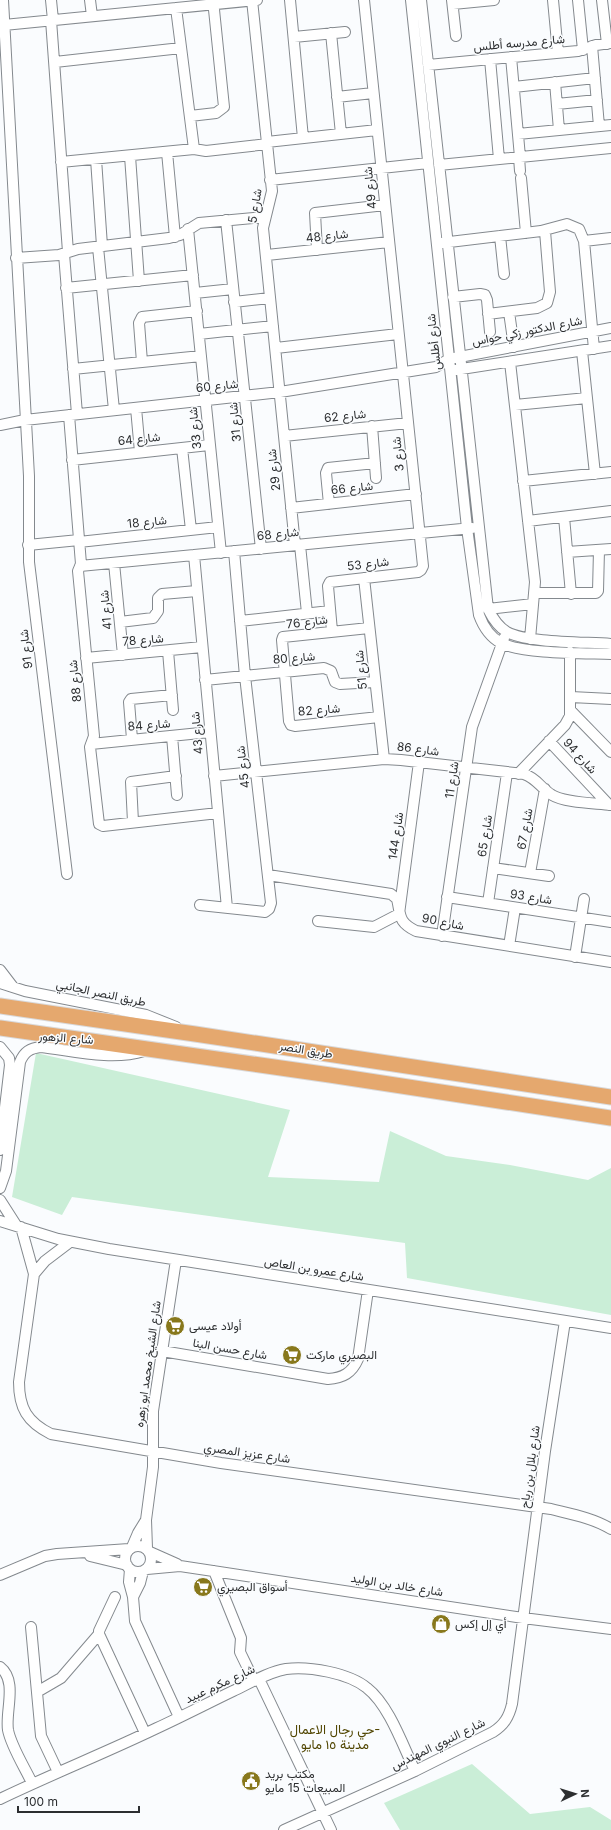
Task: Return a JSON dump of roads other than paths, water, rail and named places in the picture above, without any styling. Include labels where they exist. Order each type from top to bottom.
[{"type":"highway","name":"طريق النصر","points":[[0,1006],[611,1097]]},
{"type":"highway","name":"طريق النصر","points":[[0,1028],[337,1076],[611,1118]]},
{"type":"highway","points":[[477,1098],[482,1094],[485,1088],[482,1077]]},
{"type":"highway","points":[[500,1101],[497,1090],[504,1080]]},
{"type":"street","name":"شارع 91","points":[[3,0],[29,476],[28,545],[67,874]]},
{"type":"street","name":"شارع 88","points":[[51,0],[66,253],[66,288],[73,369],[72,460],[79,541],[80,566],[78,571],[94,736],[91,744],[99,824],[103,826],[218,814]]},
{"type":"street","points":[[90,0],[92,16]]},
{"type":"street","points":[[145,0],[146,11]]},
{"type":"street","name":"شارع 5","points":[[252,0],[267,143],[271,197],[263,228],[280,392]]},
{"type":"street","points":[[4,25],[176,8],[214,2],[257,0]]},
{"type":"street","points":[[290,0],[303,138]]},
{"type":"street","name":"شارع 49","points":[[364,0],[403,372]]},
{"type":"street","name":"شارع أطلس","points":[[411,0],[432,147],[439,166],[488,609],[498,626],[506,632]]},
{"type":"street","name":"شارع أطلس","points":[[421,0],[428,65],[432,147],[428,163],[467,528],[479,615],[489,633],[502,643],[529,650],[611,654]]},
{"type":"street","points":[[456,36],[453,2],[494,0]]},
{"type":"street","points":[[552,0],[558,53]]},
{"type":"street","points":[[578,0],[595,78],[599,126]]},
{"type":"street","points":[[602,0],[609,43]]},
{"type":"street","points":[[190,116],[216,113],[224,106],[214,2]]},
{"type":"street","points":[[176,8],[194,149]]},
{"type":"street","points":[[294,37],[345,32]]},
{"type":"street","points":[[331,34],[341,134]]},
{"type":"street","name":"شارع مدرسه أطلس","points":[[428,65],[558,53],[609,43]]},
{"type":"street","points":[[55,62],[182,48]]},
{"type":"street","points":[[511,57],[526,233]]},
{"type":"street","points":[[490,59],[499,159]]},
{"type":"street","points":[[514,87],[595,78]]},
{"type":"street","points":[[555,82],[559,130]]},
{"type":"street","points":[[337,97],[373,93]]},
{"type":"street","points":[[557,104],[597,100]]},
{"type":"street","points":[[518,134],[611,125]]},
{"type":"street","points":[[61,162],[194,149],[206,151],[377,130]]},
{"type":"street","points":[[439,166],[611,148]]},
{"type":"street","points":[[167,152],[175,238]]},
{"type":"street","points":[[130,156],[139,281]]},
{"type":"street","points":[[96,159],[101,285],[114,410]]},
{"type":"street","points":[[270,180],[428,163]]},
{"type":"street","points":[[317,250],[315,212],[385,205]]},
{"type":"street","points":[[16,258],[66,253],[136,242],[175,238],[199,223],[265,217]]},
{"type":"street","name":"شارع 31","points":[[226,220],[261,549]]},
{"type":"street","points":[[436,244],[526,233],[567,224],[573,225],[579,229],[584,241],[594,348]]},
{"type":"street","name":"شارع 33","points":[[188,229],[220,553]]},
{"type":"street","points":[[488,314],[538,308],[543,306],[550,298],[545,230]]},
{"type":"street","points":[[500,236],[504,274]]},
{"type":"street","points":[[584,241],[611,238]]},
{"type":"street","name":"شارع 48","points":[[267,255],[389,242]]},
{"type":"street","points":[[66,288],[193,275]]},
{"type":"street","points":[[195,292],[233,289]]},
{"type":"street","points":[[453,297],[485,295],[490,332]]},
{"type":"street","points":[[234,302],[270,298]]},
{"type":"street","points":[[142,362],[139,323],[142,317],[197,311]]},
{"type":"street","points":[[509,312],[514,347]]},
{"type":"street","points":[[199,334],[273,326]]},
{"type":"street","name":"شارع الدكتور زكي حواس","points":[[449,359],[611,328]]},
{"type":"street","points":[[276,348],[398,334]]},
{"type":"street","points":[[450,371],[611,346]]},
{"type":"street","points":[[582,351],[595,474]]},
{"type":"street","points":[[73,369],[201,356]]},
{"type":"street","name":"شارع 60","points":[[0,425],[25,420],[280,392],[436,367],[449,359]]},
{"type":"street","points":[[510,362],[535,593],[530,639]]},
{"type":"street","name":"شارع 60","points":[[436,367],[450,371]]},
{"type":"street","name":"شارع 3","points":[[403,372],[420,533]]},
{"type":"street","name":"شارع 29","points":[[280,392],[291,508],[298,545],[307,613]]},
{"type":"street","points":[[515,405],[587,398]]},
{"type":"street","points":[[136,408],[140,452]]},
{"type":"street","name":"شارع 62","points":[[284,436],[408,423]]},
{"type":"street","points":[[372,426],[376,478]]},
{"type":"street","name":"شارع 64","points":[[72,460],[209,445]]},
{"type":"street","points":[[182,448],[191,530]]},
{"type":"street","points":[[329,504],[326,473],[328,468],[375,463]]},
{"type":"street","points":[[523,481],[611,472]]},
{"type":"street","name":"شارع 66","points":[[291,508],[416,494]]},
{"type":"street","points":[[528,521],[611,511]]},
{"type":"street","points":[[564,517],[571,594]]},
{"type":"street","name":"شارع 18","points":[[28,545],[218,527]]},
{"type":"street","name":"شارع 68","points":[[80,566],[478,527]]},
{"type":"street","name":"شارع 53","points":[[332,631],[328,583],[421,570],[423,566],[420,533]]},
{"type":"street","points":[[567,552],[611,549]]},
{"type":"street","points":[[535,593],[595,594],[597,592],[599,550]]},
{"type":"street","name":"شارع 45","points":[[200,905],[267,911],[271,903],[245,676],[234,552]]},
{"type":"street","name":"شارع 43","points":[[194,555],[227,908]]},
{"type":"street","name":"شارع 41","points":[[114,563],[122,655]]},
{"type":"street","name":"شارع 51","points":[[364,578],[384,759]]},
{"type":"street","points":[[120,622],[154,618],[158,611],[158,598],[162,594],[197,590]]},
{"type":"street","points":[[488,609],[534,604]]},
{"type":"street","points":[[240,621],[330,611]]},
{"type":"street","name":"شارع 76","points":[[285,672],[282,640],[284,637],[369,628]]},
{"type":"street","points":[[506,632],[514,636],[530,639],[611,644]]},
{"type":"street","name":"شارع 11","points":[[442,936],[474,722],[506,632]]},
{"type":"street","name":"شارع 78","points":[[86,658],[202,647]]},
{"type":"street","points":[[168,651],[173,710]]},
{"type":"street","points":[[518,774],[565,725],[571,711],[570,652]]},
{"type":"street","name":"شارع 80","points":[[205,680],[326,668],[333,674],[335,682],[340,684],[375,682]]},
{"type":"street","name":"شارع 82","points":[[285,672],[291,725],[379,717]]},
{"type":"street","points":[[132,739],[129,702],[131,699],[172,695]]},
{"type":"street","points":[[571,697],[611,699]]},
{"type":"street","points":[[571,711],[611,752]]},
{"type":"street","name":"شارع 84","points":[[91,744],[210,732]]},
{"type":"street","points":[[172,736],[177,795]]},
{"type":"street","name":"شارع 94","points":[[549,742],[610,805]]},
{"type":"street","name":"شارع 86","points":[[214,776],[384,759],[420,762],[466,769],[524,774],[536,780],[545,789],[558,798],[610,805]]},
{"type":"street","name":"شارع 144","points":[[399,914],[420,762]]},
{"type":"street","name":"شارع 65","points":[[488,903],[507,773]]},
{"type":"street","points":[[133,822],[130,782],[176,776]]},
{"type":"street","name":"شارع 67","points":[[530,873],[545,789]]},
{"type":"street","points":[[493,868],[549,876]]},
{"type":"street","name":"شارع 90","points":[[268,875],[391,894],[397,899],[399,914],[408,927],[416,931],[611,962]]},
{"type":"street","name":"شارع 93","points":[[447,897],[611,922]]},
{"type":"street","points":[[575,957],[584,899]]},
{"type":"street","points":[[509,946],[515,908]]},
{"type":"street","points":[[318,921],[374,927],[399,914]]},
{"type":"street","points":[[0,970],[13,987]]},
{"type":"street","name":"طريق النصر الجانبي","points":[[0,983],[25,991],[146,1015],[195,1034]]},
{"type":"street","points":[[0,1047],[9,1058],[10,1065],[0,1150]]},
{"type":"street","name":"شارع الزهور","points":[[0,1188],[6,1172],[20,1062],[25,1053],[34,1048],[41,1047],[112,1055],[129,1055],[148,1050]]},
{"type":"street","points":[[0,1200],[19,1226]]},
{"type":"street","name":"شارع عمرو بن العاص","points":[[0,1221],[70,1242],[611,1328]]},
{"type":"street","name":"شارع عزيز المصري","points":[[19,1226],[34,1274],[19,1382],[19,1397],[23,1409],[43,1430],[59,1437],[538,1508],[577,1516],[603,1524],[611,1529]]},
{"type":"street","points":[[34,1274],[45,1261],[70,1242]]},
{"type":"street","name":"شارع الشيخ محمد ابو زهره","points":[[148,1550],[146,1520],[153,1479],[153,1411],[176,1260]]},
{"type":"street","name":"شارع حسن البنا","points":[[162,1351],[328,1379],[343,1376],[355,1366],[358,1359],[368,1290]]},
{"type":"street","name":"شارع بلال بن رباح","points":[[523,1618],[565,1321]]},
{"type":"street","name":"شارع الشيخ محمد ابو زهره","points":[[130,1548],[146,1520]]},
{"type":"street","points":[[0,1575],[45,1556],[140,1546],[148,1550],[151,1561],[145,1570],[134,1597]]},
{"type":"street","points":[[130,1548],[125,1559],[129,1567],[129,1582],[134,1597],[135,1621],[179,1717]]},
{"type":"street","name":"شارع خالد بن الوليد","points":[[148,1550],[180,1566]]},
{"type":"street","points":[[78,1553],[129,1567],[138,1572],[145,1570]]},
{"type":"street","name":"شارع خالد بن الوليد","points":[[145,1570],[180,1566],[523,1618],[611,1629]]},
{"type":"street","points":[[214,1571],[241,1638],[240,1652],[257,1680],[331,1830]]},
{"type":"street","points":[[37,1692],[61,1678],[99,1634],[99,1630],[115,1597]]},
{"type":"street","name":"شارع النبوي المهندس","points":[[284,1830],[415,1771],[493,1732],[504,1723],[508,1717],[512,1704],[523,1618]]},
{"type":"street","points":[[31,1627],[41,1736],[58,1772]]},
{"type":"street","points":[[99,1634],[145,1733]]},
{"type":"street","points":[[0,1667],[4,1670],[7,1678],[10,1694],[8,1718],[9,1735],[32,1783]]},
{"type":"street","name":"شارع مكرم عبيد","points":[[0,1798],[145,1733],[257,1680],[284,1670],[298,1668],[331,1672],[358,1682],[375,1696],[386,1711],[415,1771]]},
{"type":"place","name":"أولاد عيسى","points":[[175,1326]]},
{"type":"place","name":"البصيري ماركت","points":[[292,1355]]},
{"type":"place","name":"أسواق البصيري","points":[[203,1587]]},
{"type":"place","name":"أي إل إكس","points":[[441,1624]]},
{"type":"place","name":"مكتب بريد المبيعات 15 مايو","points":[[251,1781]]},
{"type":"district","name":"حي رجال الاعمال- مدينة ١٥ مايو","points":[[335,1736]]}]
